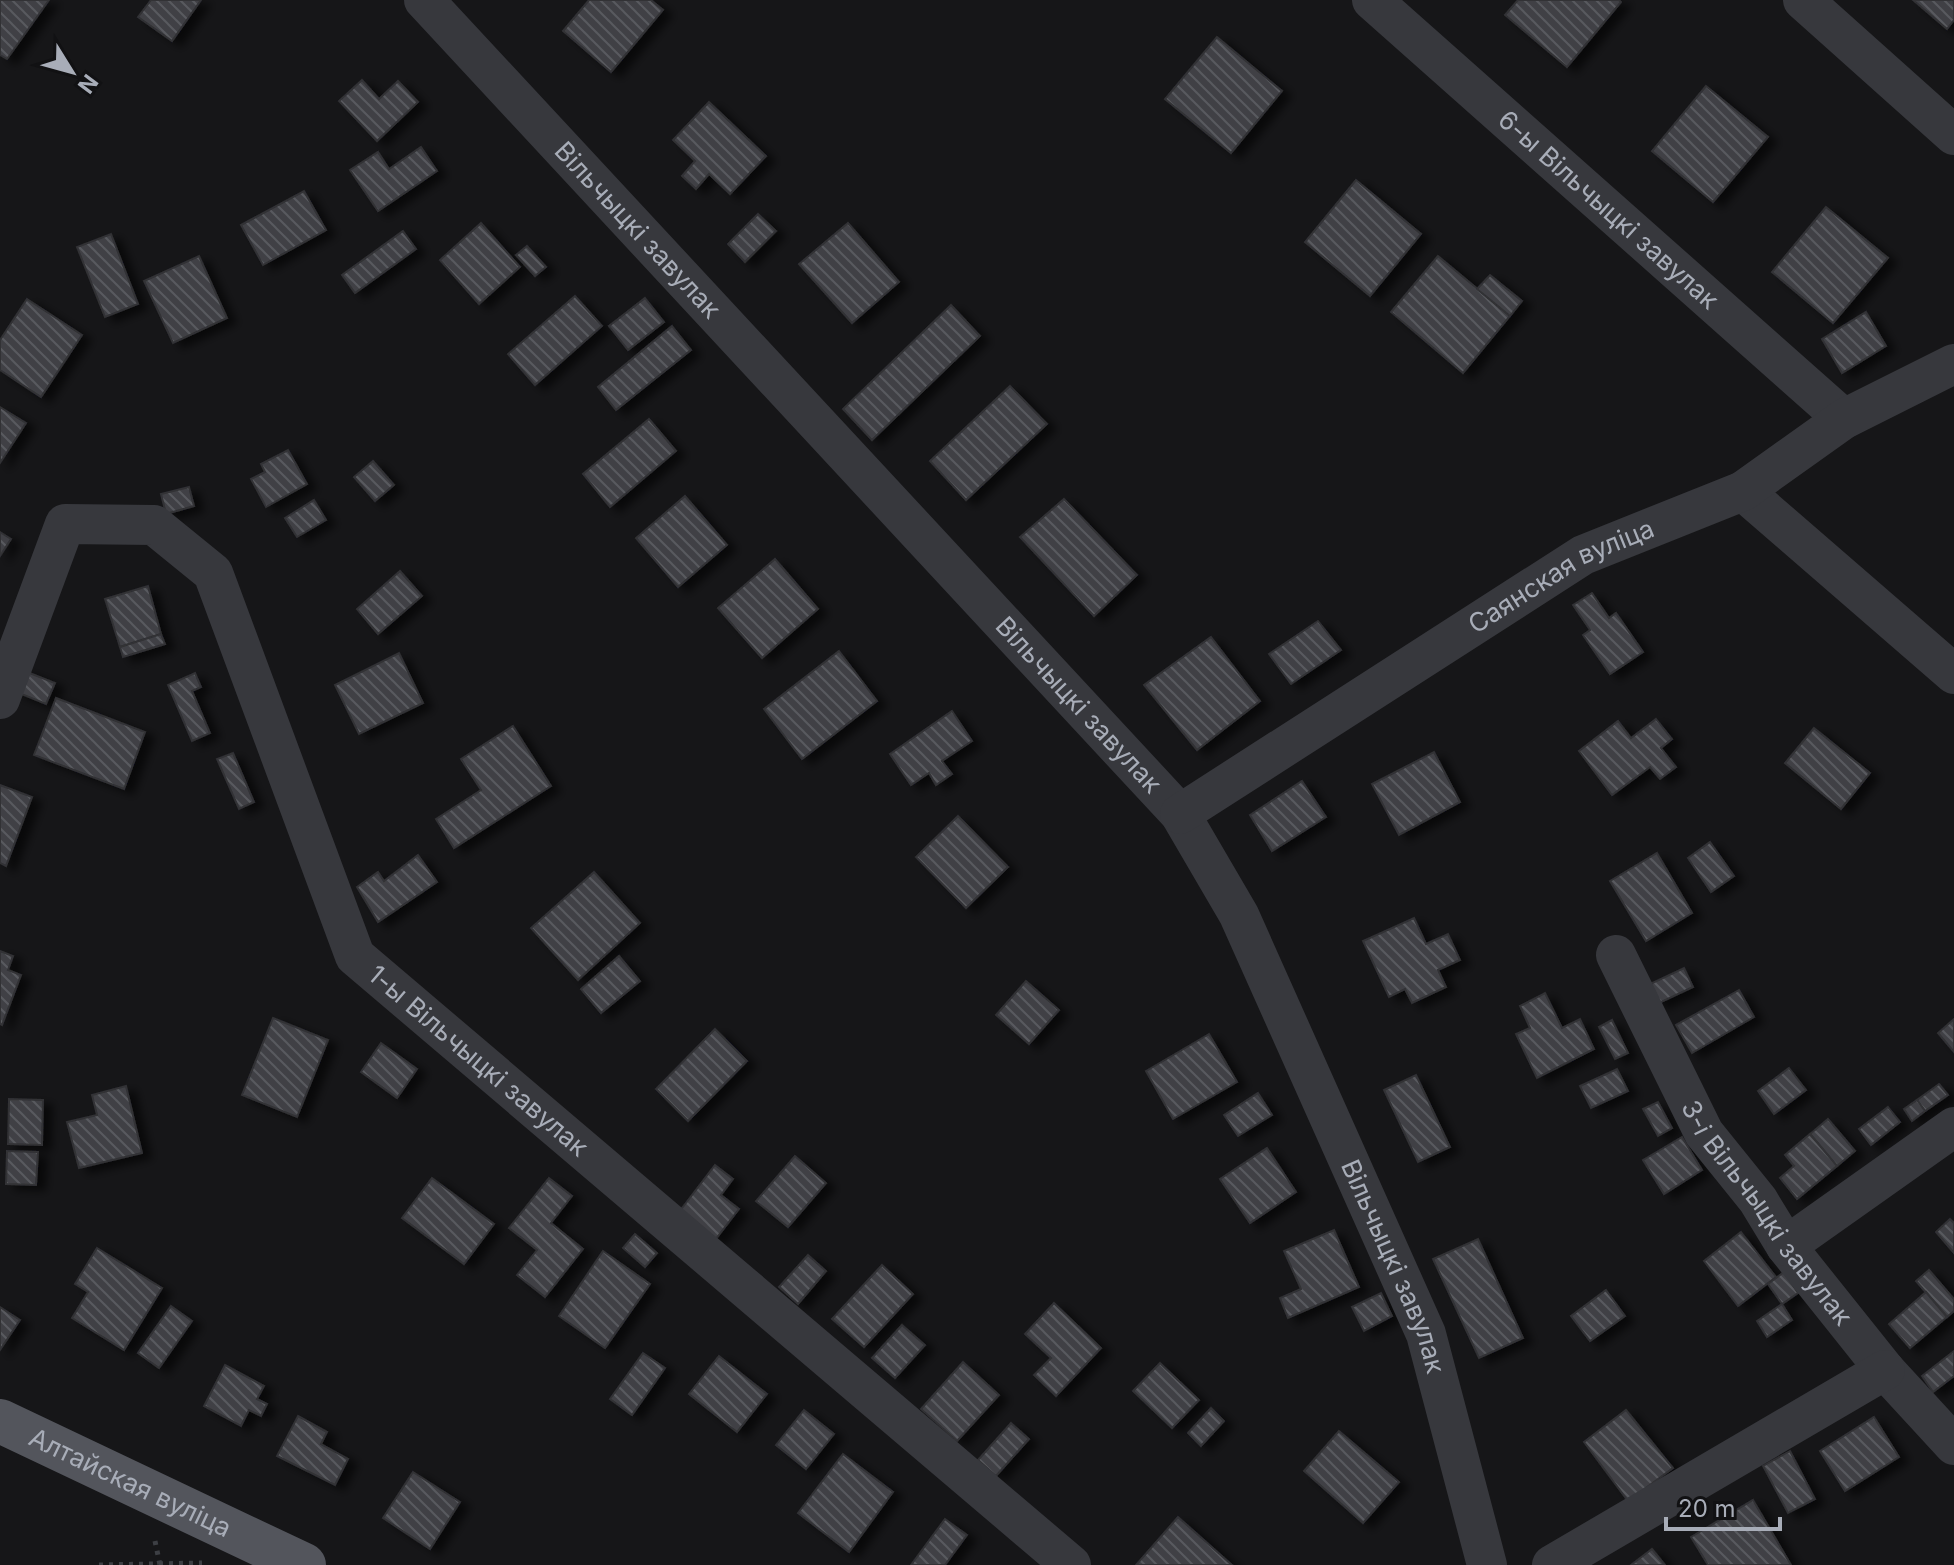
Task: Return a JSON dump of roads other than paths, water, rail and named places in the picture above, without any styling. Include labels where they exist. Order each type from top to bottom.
[{"type":"main road","name":"Алтайская вуліца","points":[[0,1421],[304,1565]]},
{"type":"street","name":"Вільчыцкі завулак","points":[[424,0],[1180,814],[1239,915],[1426,1334],[1487,1565]]},
{"type":"street","name":"6-ы Вільчыцкі завулак","points":[[1372,0],[1844,419]]},
{"type":"street","points":[[1803,0],[1954,135]]},
{"type":"street","name":"Саянская вуліца","points":[[1180,814],[1583,555],[1743,491],[1844,419],[1954,364]]},
{"type":"street","points":[[1743,491],[1954,674]]},
{"type":"street","name":"1-ы Вільчыцкі завулак","points":[[0,699],[65,524],[154,525],[213,573],[355,956],[1071,1565]]},
{"type":"street","name":"3-і Вільчыцкі завулак","points":[[1616,955],[1704,1133],[1758,1200],[1786,1246],[1885,1370],[1954,1445]]},
{"type":"street","points":[[1786,1246],[1954,1127]]},
{"type":"street","points":[[1552,1565],[1885,1370]]}]
